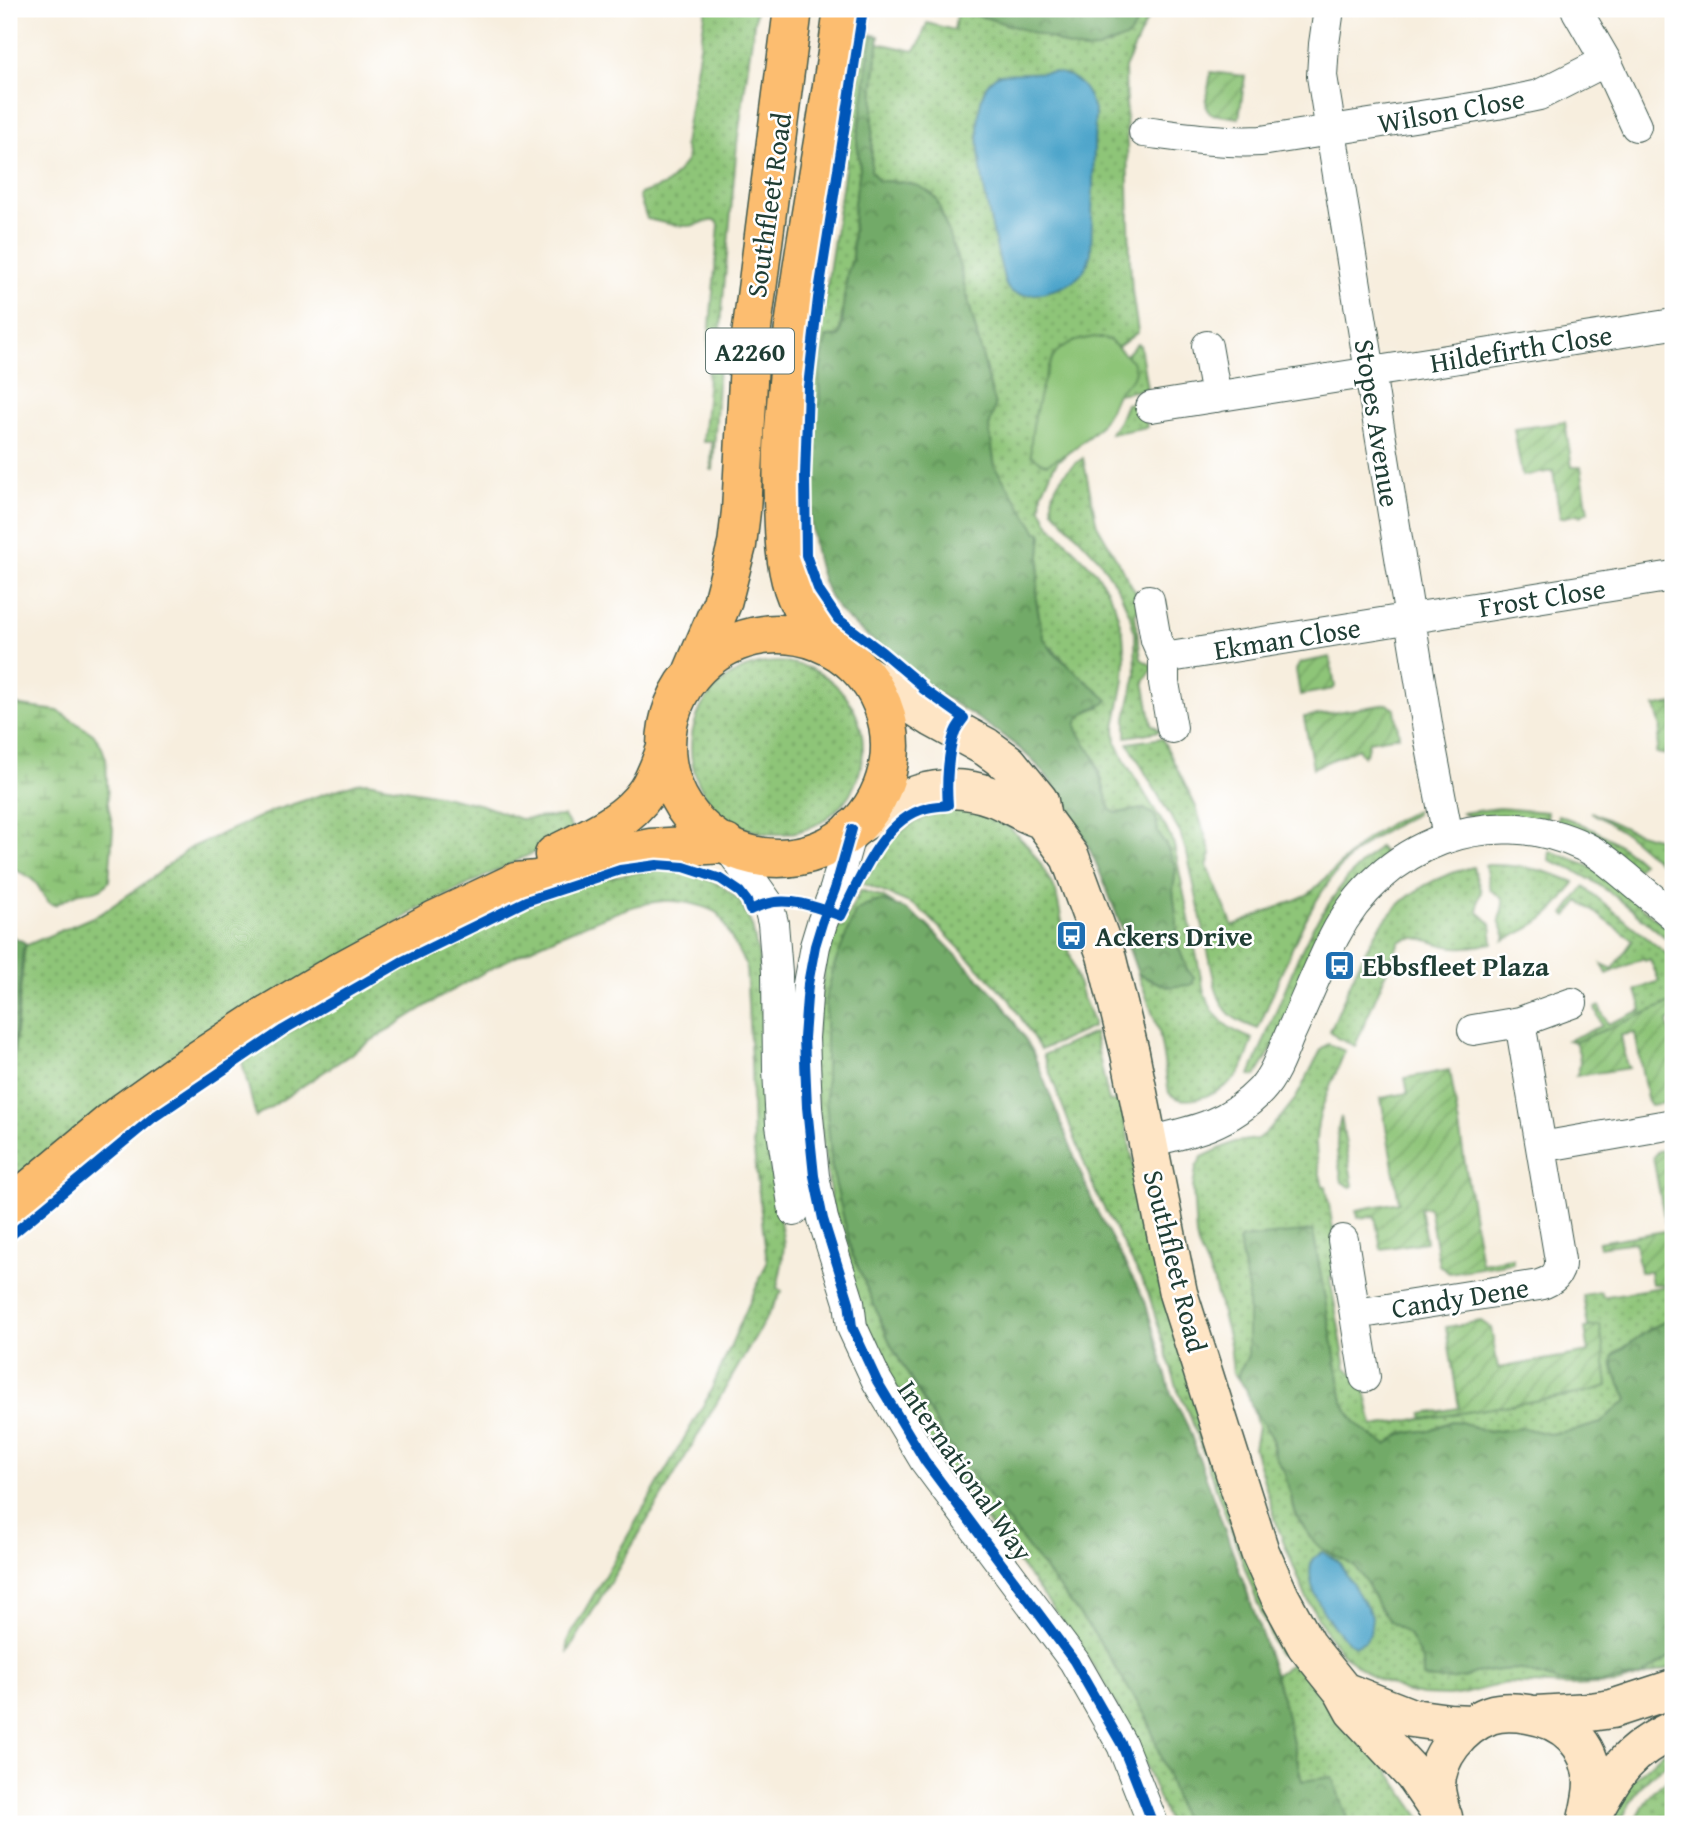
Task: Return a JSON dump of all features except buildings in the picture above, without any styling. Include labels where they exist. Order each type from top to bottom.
[{"type":"main road","name":"Southfleet Road","points":[[686,686],[719,612],[737,545],[750,344],[793,9]]},
{"type":"main road","name":"Southfleet Road","points":[[844,9],[802,265],[792,343],[782,464],[787,559],[794,591],[799,604],[818,632],[854,664],[933,718],[998,755],[1014,770],[1040,801],[1042,818],[1070,857],[1106,955],[1130,1054],[1178,1293],[1260,1552],[1306,1645],[1343,1691],[1354,1711],[1414,1775],[1444,1821]]},
{"type":"main road","name":"A2260","points":[[785,633],[829,646],[854,664],[878,696],[886,719],[890,738],[889,757],[886,777],[877,797],[841,839],[819,852],[797,858],[764,857],[744,852],[708,834],[685,811],[668,778],[666,736],[670,717],[686,686],[705,664],[724,649],[745,638],[785,633]]},
{"type":"main road","name":"A2260","points":[[516,882],[530,866],[611,825],[632,808],[649,789],[665,751]]},
{"type":"main road","points":[[852,829],[885,807],[918,793],[946,789],[987,794],[1029,816],[1042,818]]},
{"type":"main road","name":"A2260","points":[[9,1207],[118,1116],[174,1076],[337,973],[435,920],[516,882],[537,880],[607,857],[650,848],[726,844]]},
{"type":"main road","points":[[1444,1821],[1436,1789],[1439,1771],[1450,1747],[1472,1724],[1502,1712],[1534,1715],[1612,1709],[1673,1689]]},
{"type":"main road","name":"Southfleet Road","points":[[1343,1691],[1419,1719],[1472,1724]]},
{"type":"main road","points":[[1534,1715],[1554,1721],[1567,1729],[1587,1758],[1593,1785],[1586,1824]]},
{"type":"main road","points":[[1586,1824],[1623,1764],[1650,1742],[1673,1730]]},
{"type":"street","name":"Stopes Avenue","points":[[1329,9],[1322,76],[1448,837]]},
{"type":"street","points":[[1577,11],[1606,61],[1636,126]]},
{"type":"street","name":"Wilson Close","points":[[1144,132],[1200,140],[1261,141],[1497,104],[1539,94],[1606,61]]},
{"type":"street","name":"Hildefirth Close","points":[[1151,407],[1673,324]]},
{"type":"street","points":[[1207,346],[1216,397]]},
{"type":"street","name":"Frost Close","points":[[1411,619],[1673,576]]},
{"type":"street","points":[[1149,600],[1156,640],[1164,658],[1164,683],[1172,728]]},
{"type":"street","name":"Ekman Close","points":[[1164,658],[1411,619]]},
{"type":"street","name":"International Way","points":[[852,829],[815,946],[806,998],[804,1038],[807,1107],[816,1185],[830,1245],[849,1302],[852,1327],[877,1381],[925,1461],[970,1524],[1041,1614],[1081,1672],[1122,1745],[1153,1824]]},
{"type":"street","points":[[1147,1142],[1212,1125],[1235,1112],[1260,1091],[1278,1063],[1334,936],[1356,902],[1388,869],[1413,853],[1448,837],[1482,830],[1509,829],[1568,840],[1602,856],[1673,915]]},
{"type":"street","points":[[726,844],[768,903],[773,923],[781,1125],[794,1211]]},
{"type":"street","points":[[1473,1030],[1520,1023],[1572,1003]]},
{"type":"street","name":"Candy Dene","points":[[1356,1314],[1539,1285],[1552,1279],[1560,1267],[1520,1023]]},
{"type":"street","points":[[1541,1147],[1673,1124]]},
{"type":"street","name":"Candy Dene","points":[[1343,1240],[1365,1377]]},
{"type":"green space","points":[[706,9],[756,9],[737,144],[722,312],[713,470],[712,442],[703,442],[719,225],[717,221],[713,221],[683,226],[647,219],[639,196],[665,185],[686,161],[684,145]]},
{"type":"green space","points":[[949,9],[1139,9],[1135,27],[1128,37],[1098,49],[1083,50],[984,17]]},
{"type":"green space","points":[[1139,9],[1152,9],[1125,68],[1130,260],[1138,332],[1118,347],[1104,339],[1087,338],[1121,356],[1126,355],[1137,344],[1140,345],[1147,389],[1117,394],[1104,419],[1084,441],[1082,437],[1075,435],[1078,446],[1053,468],[1042,493],[1041,508],[1049,524],[1097,573],[1114,603],[1123,634],[1125,659],[1115,728],[1116,742],[1174,845],[1208,1001],[1222,1022],[1253,1039],[1243,1067],[1232,1081],[1215,1092],[1185,1100],[1169,1093],[1159,1031],[1138,974],[1167,987],[1194,978],[1187,969],[1177,943],[1173,890],[1176,868],[1158,833],[1156,818],[1152,813],[1143,809],[1115,813],[1110,810],[1097,764],[1077,726],[1083,714],[1100,707],[1043,637],[1036,600],[1042,534],[1037,533],[995,467],[989,427],[995,406],[959,264],[937,200],[932,194],[918,187],[879,181],[871,171],[878,43],[914,51],[927,23],[954,30],[957,12],[984,17],[1083,50],[1135,27]]},
{"type":"green space","points":[[866,33],[873,35],[857,140],[860,169],[854,203],[852,260],[847,274],[839,336],[826,337],[819,379],[820,406],[811,405],[830,265]]},
{"type":"green space","points":[[873,35],[879,36],[871,171],[879,181],[918,186],[937,200],[959,264],[995,406],[989,427],[995,467],[1037,532],[1042,533],[1036,600],[1043,637],[1053,652],[1108,700],[1089,710],[1079,718],[1076,725],[1094,757],[1110,810],[1117,813],[1143,809],[1156,818],[1158,833],[1176,868],[1173,890],[1177,943],[1187,969],[1194,978],[1191,985],[1167,987],[1138,974],[1084,836],[1054,786],[1037,765],[1000,734],[919,679],[853,624],[838,609],[824,583],[812,534],[810,507],[811,405],[820,405],[819,378],[826,337],[839,337],[842,325],[847,274],[852,260],[854,203],[860,169],[857,140]]},
{"type":"green space","points":[[1211,72],[1245,76],[1239,118],[1212,114],[1207,110]]},
{"type":"green space","points":[[1095,337],[1109,340],[1132,361],[1135,371],[1132,379],[1117,393],[1098,428],[1074,449],[1047,464],[1043,463],[1031,455],[1031,445],[1035,416],[1048,369],[1053,357],[1063,347]]},
{"type":"green space","points":[[1142,401],[1147,427],[1110,434],[1126,404]]},
{"type":"green space","points":[[1565,422],[1572,467],[1581,467],[1588,512],[1580,516],[1560,518],[1553,471],[1522,476],[1514,429]]},
{"type":"green space","points":[[1083,458],[1097,525],[1140,600],[1141,605],[1135,614],[1141,659],[1151,665],[1152,670],[1144,681],[1152,724],[1161,731],[1126,737],[1126,718],[1136,675],[1135,636],[1130,615],[1120,592],[1099,559],[1053,510],[1053,494],[1060,480]]},
{"type":"green space","points":[[1330,657],[1335,687],[1300,695],[1296,670],[1300,663]]},
{"type":"green space","points":[[777,662],[810,669],[825,676],[838,687],[849,700],[856,715],[863,748],[856,781],[849,796],[838,809],[825,820],[810,827],[777,834],[744,827],[729,820],[716,809],[705,796],[698,781],[691,748],[698,715],[705,700],[716,687],[729,676],[744,669]]},
{"type":"green space","points":[[9,701],[21,706],[58,711],[93,734],[106,759],[108,804],[113,829],[109,881],[102,888],[77,894],[54,905],[48,901],[38,885],[23,873],[9,867]]},
{"type":"green space","points":[[1387,704],[1395,709],[1399,736],[1369,741],[1363,756],[1358,748],[1313,768],[1304,717]]},
{"type":"green space","points":[[1673,704],[1673,756],[1656,753],[1661,728],[1655,706]]},
{"type":"green space","points":[[1162,738],[1196,807],[1211,854],[1207,866],[1233,926],[1309,894],[1364,841],[1390,823],[1416,810],[1416,814],[1357,851],[1324,889],[1298,934],[1258,1029],[1231,1015],[1219,998],[1188,857],[1180,833],[1128,743]]},
{"type":"green space","points":[[367,782],[482,805],[520,819],[564,816],[572,829],[545,847],[416,910],[22,1172],[9,1171],[9,1103],[25,946],[102,913],[188,849],[272,811]]},
{"type":"green space","points":[[1499,808],[1547,812],[1546,823],[1475,818],[1461,813]]},
{"type":"green space","points":[[948,810],[981,815],[1009,827],[1040,863],[1056,892],[1064,932],[1093,1027],[1041,1050],[1009,999],[929,917],[914,905],[862,883],[878,857],[896,836],[919,820]]},
{"type":"green space","points":[[1591,812],[1629,830],[1673,843],[1673,874],[1629,836]]},
{"type":"green space","points":[[1558,815],[1603,834],[1642,863],[1637,869],[1556,824]]},
{"type":"green space","points":[[1379,847],[1386,855],[1256,1076],[1250,1075],[1314,925],[1346,879]]},
{"type":"green space","points":[[1550,851],[1583,863],[1601,874],[1673,933],[1673,944],[1600,886],[1549,860]]},
{"type":"green space","points":[[1485,865],[1531,868],[1574,882],[1561,902],[1545,918],[1504,940],[1506,937],[1499,920],[1503,903],[1500,897],[1490,890]]},
{"type":"green space","points":[[1473,867],[1481,892],[1478,912],[1491,924],[1493,943],[1459,947],[1417,938],[1399,942],[1355,1046],[1337,1038],[1330,1031],[1353,976],[1379,928],[1395,908],[1416,891],[1441,877]]},
{"type":"green space","points":[[664,870],[693,874],[721,885],[740,901],[752,926],[759,958],[763,1001],[763,1097],[767,1146],[784,1244],[777,1288],[782,1291],[568,1652],[567,1641],[708,1397],[767,1263],[753,1143],[746,966],[719,914],[685,902],[653,902],[611,914],[538,945],[414,1013],[256,1117],[242,1062],[361,990],[517,909],[604,879]]},
{"type":"green space","points":[[1584,887],[1673,959],[1673,1002],[1575,1042],[1568,1040],[1602,1026],[1595,1008],[1599,1006],[1608,1024],[1642,1010],[1636,990],[1659,981],[1650,959],[1645,961],[1644,958],[1607,974],[1602,964],[1613,969],[1633,940],[1579,901],[1567,916],[1564,914]]},
{"type":"green space","points":[[861,890],[897,906],[879,901],[859,909],[826,997],[826,1099],[832,1169],[852,1253],[891,1345],[947,1442],[1098,1639],[1147,1718],[1184,1824],[1169,1824],[1144,1762],[1098,1673],[1066,1626],[935,1452],[901,1398],[869,1334],[838,1248],[812,1065],[830,923],[841,927]]},
{"type":"green space","points":[[882,901],[905,909],[927,925],[1001,1001],[1032,1050],[1095,1208],[1145,1301],[1171,1393],[1188,1427],[1258,1623],[1283,1701],[1302,1781],[1332,1777],[1349,1824],[1184,1824],[1147,1718],[1098,1639],[947,1442],[891,1345],[852,1253],[832,1169],[826,1099],[826,998],[834,966],[855,912]]},
{"type":"green space","points":[[9,935],[26,945],[23,949],[9,1103]]},
{"type":"green space","points":[[1673,1002],[1673,1019],[1668,1021],[1673,1049],[1673,1102],[1651,1105],[1647,1099],[1635,1033],[1621,1035],[1629,1068],[1576,1076],[1580,1059],[1575,1042]]},
{"type":"green space","points":[[1094,1033],[1109,1102],[1121,1101],[1152,1258],[1290,1648],[1278,1654],[1190,1416],[1178,1391],[1148,1292],[1095,1191],[1043,1055]]},
{"type":"green space","points":[[1328,1044],[1345,1051],[1322,1107],[1316,1142],[1339,1266],[1330,1278],[1346,1368],[1364,1385],[1373,1426],[1567,1396],[1608,1386],[1600,1326],[1588,1327],[1583,1295],[1601,1292],[1602,1296],[1607,1296],[1673,1285],[1673,1318],[1651,1328],[1614,1355],[1614,1373],[1628,1400],[1601,1423],[1549,1434],[1523,1428],[1488,1432],[1452,1421],[1430,1430],[1401,1434],[1388,1445],[1367,1432],[1351,1417],[1343,1402],[1313,1231],[1240,1239],[1248,1290],[1248,1356],[1240,1370],[1239,1380],[1233,1373],[1230,1344],[1213,1280],[1196,1236],[1193,1188],[1196,1167],[1202,1157],[1234,1142],[1257,1139],[1265,1133],[1296,1098],[1322,1048]]},
{"type":"green space","points":[[1450,1070],[1481,1263],[1512,1258],[1513,1263],[1449,1273],[1439,1265],[1429,1207],[1420,1208],[1426,1242],[1381,1249],[1375,1216],[1358,1218],[1356,1210],[1399,1202],[1381,1098],[1408,1093],[1405,1078]]},
{"type":"green space","points":[[1341,1117],[1353,1186],[1351,1187],[1342,1182],[1338,1156]]},
{"type":"green space","points":[[1673,1149],[1673,1284],[1652,1284],[1650,1272],[1640,1272],[1635,1242],[1599,1247],[1598,1242],[1671,1230],[1670,1222],[1665,1222],[1653,1157],[1658,1151]]},
{"type":"green space","points":[[1313,1231],[1343,1402],[1361,1428],[1387,1445],[1401,1434],[1430,1430],[1452,1421],[1488,1432],[1523,1428],[1549,1434],[1601,1423],[1628,1400],[1613,1367],[1614,1355],[1651,1328],[1673,1318],[1671,1656],[1639,1677],[1602,1683],[1558,1682],[1510,1669],[1475,1673],[1449,1680],[1423,1678],[1423,1662],[1409,1635],[1390,1622],[1355,1567],[1322,1549],[1299,1520],[1284,1471],[1275,1456],[1272,1437],[1252,1408],[1246,1389],[1238,1379],[1248,1356],[1248,1290],[1239,1241],[1242,1238]]},
{"type":"green space","points":[[1481,1321],[1491,1328],[1498,1368],[1589,1352],[1585,1328],[1600,1325],[1608,1386],[1583,1393],[1423,1419],[1422,1414],[1459,1408],[1446,1327]]},
{"type":"green space","points":[[1252,1406],[1272,1437],[1272,1449],[1284,1471],[1301,1524],[1322,1549],[1355,1567],[1386,1616],[1413,1639],[1421,1658],[1423,1678],[1449,1680],[1475,1673],[1510,1669],[1558,1682],[1601,1683],[1639,1677],[1673,1654],[1673,1667],[1617,1684],[1572,1686],[1506,1683],[1448,1696],[1403,1691],[1371,1676],[1342,1653],[1329,1637],[1306,1597],[1278,1528],[1254,1448],[1258,1427]]},
{"type":"green space","points":[[1299,1659],[1371,1746],[1425,1824],[1349,1824],[1332,1777],[1302,1781],[1275,1675]]},
{"type":"green space","points":[[1673,1743],[1673,1761],[1654,1773],[1640,1787],[1620,1824],[1606,1824],[1619,1793]]},
{"type":"green space","points":[[1673,1776],[1673,1824],[1634,1824],[1650,1797],[1660,1785]]},
{"type":"water","points":[[1053,72],[1069,76],[1081,85],[1095,114],[1091,253],[1082,273],[1064,286],[1046,292],[1019,294],[1012,292],[1005,283],[987,205],[978,139],[979,110],[986,88],[999,74]]},
{"type":"water","points":[[1322,1552],[1338,1561],[1372,1616],[1370,1634],[1365,1641],[1355,1646],[1346,1640],[1326,1616],[1312,1586],[1310,1572],[1313,1560]]},
{"type":"cycle path","points":[[9,1237],[154,1117],[283,1030],[401,962],[526,901],[620,870],[657,865],[684,867],[721,879],[740,892],[750,910],[764,904],[784,901],[804,904],[841,916],[874,852],[897,824],[911,814],[927,808],[948,805],[947,778],[951,748],[955,732],[964,718],[923,689],[882,652],[838,619],[819,591],[806,555],[808,387],[818,298],[863,9]]},
{"type":"cycle path","points":[[852,829],[815,946],[808,984],[804,1038],[814,1176],[823,1219],[849,1302],[852,1327],[877,1381],[925,1461],[1074,1661],[1122,1745],[1153,1824]]},
{"type":"place","name":"Ackers Drive","points":[[1072,935]]},
{"type":"place","name":"Ebbsfleet Plaza","points":[[1339,965]]}]
